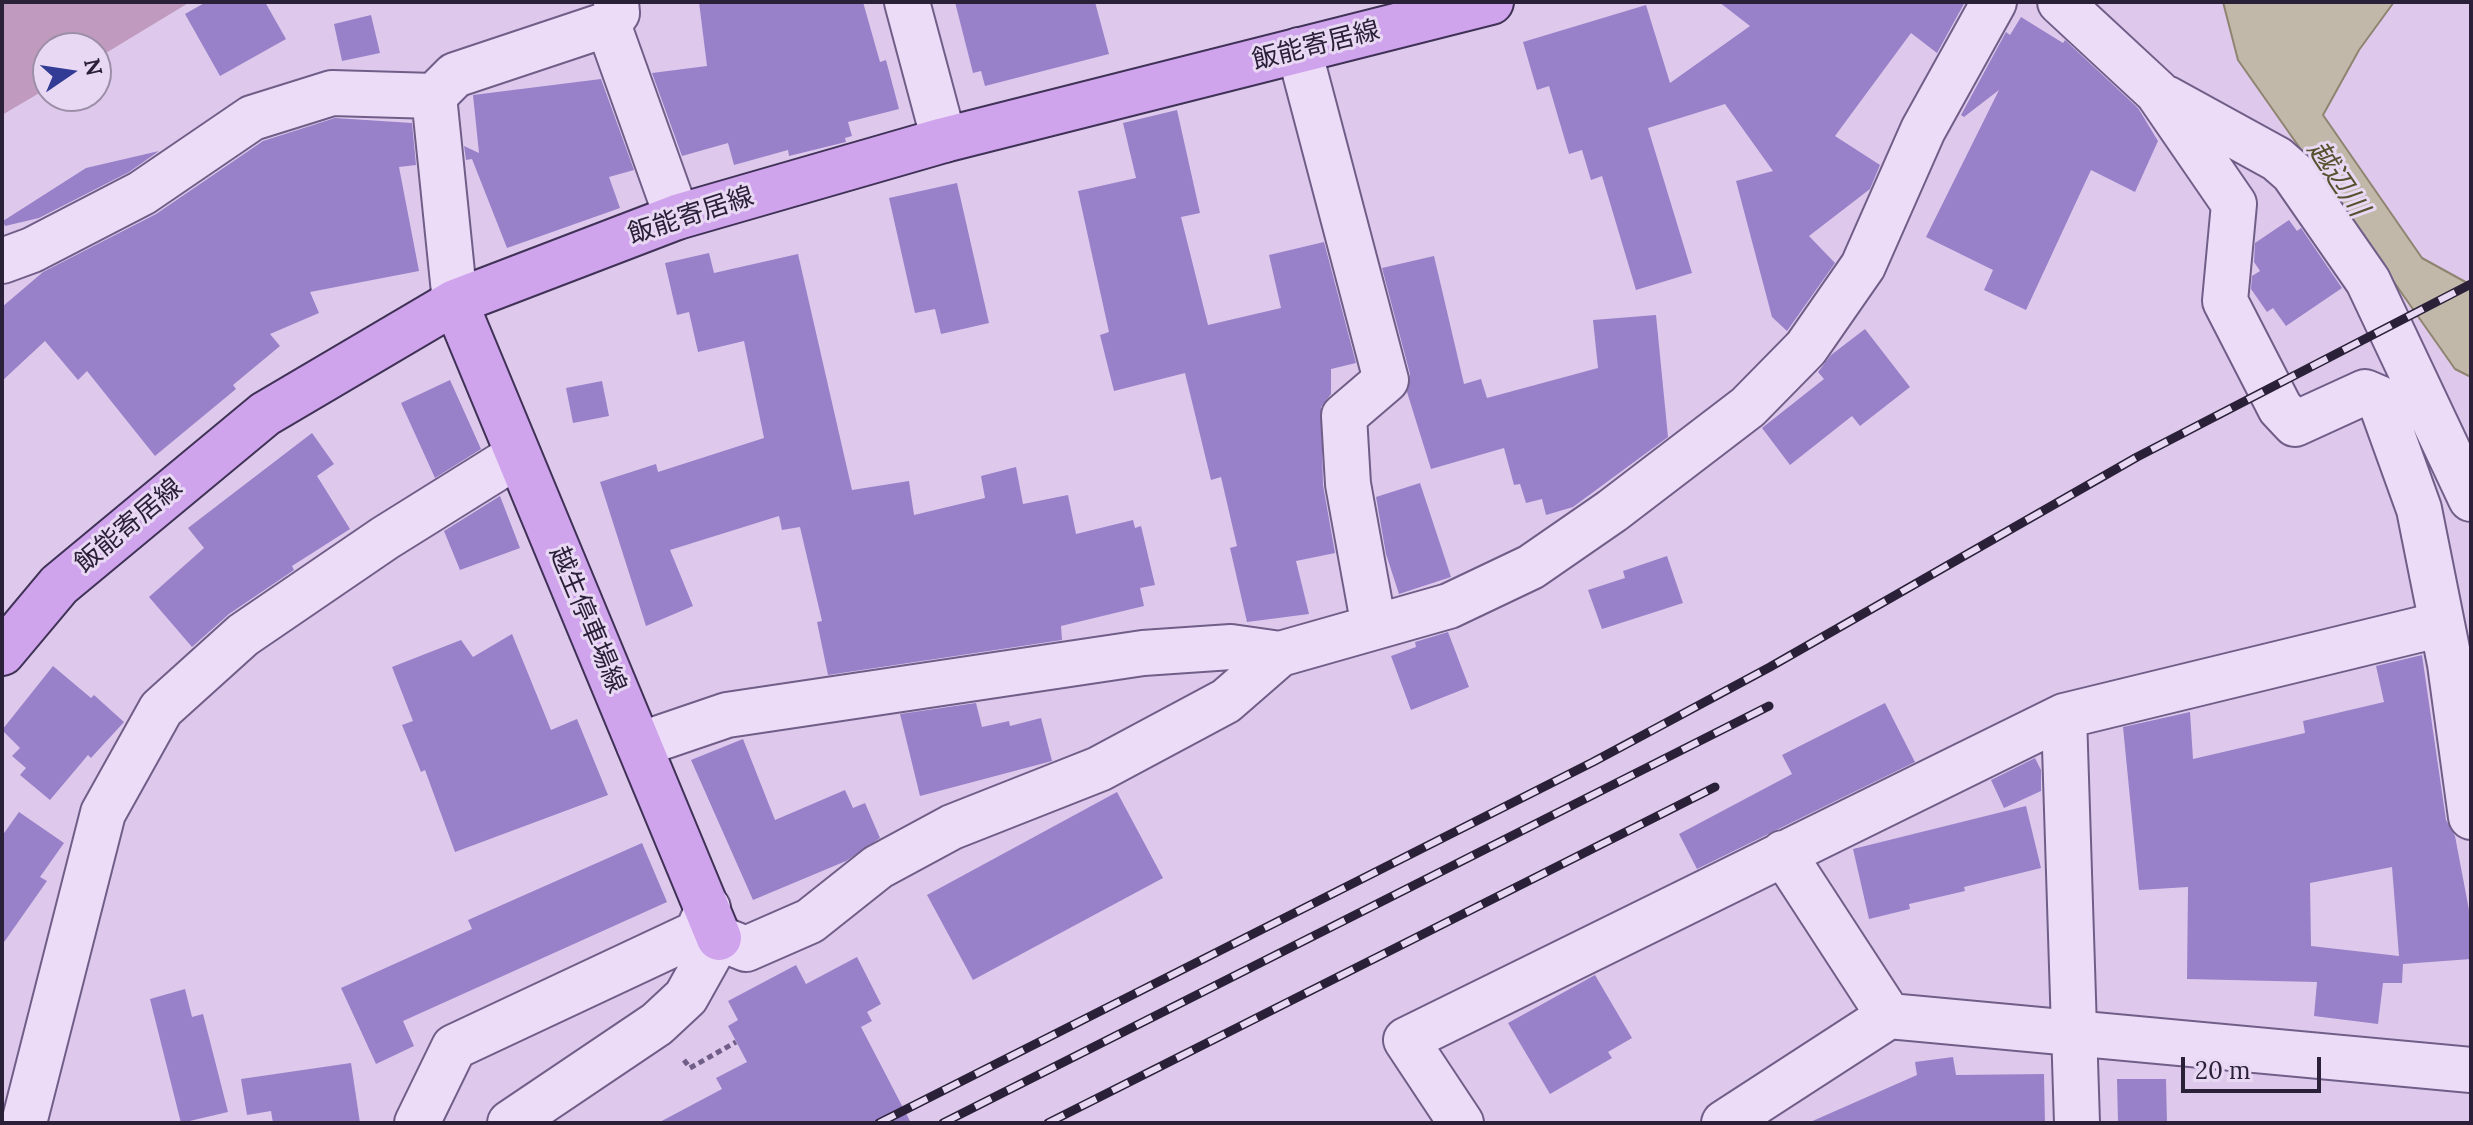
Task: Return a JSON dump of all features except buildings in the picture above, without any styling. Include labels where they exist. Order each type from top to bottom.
[{"type":"main road","name":"飯能寄居線","points":[[2,653],[59,585],[265,414],[455,302],[677,217],[944,140],[1491,2]]},
{"type":"main road","name":"越生停車場線","points":[[455,302],[713,923]]},
{"type":"street","points":[[907,2],[944,140]]},
{"type":"street","points":[[639,745],[727,715],[1143,653],[1231,647],[1280,654],[1449,606],[1531,567],[1612,511],[1748,407],[1806,348],[1863,266],[1923,130],[1994,2]]},
{"type":"street","points":[[2060,2],[2157,92],[2234,204],[2225,301],[2280,408],[2295,424],[2365,392],[2379,398],[2419,509],[2455,643],[2471,817]]},
{"type":"street","points":[[2,261],[32,250],[142,193],[252,118],[332,93],[434,96],[455,75],[612,13],[677,217]]},
{"type":"street","points":[[1299,50],[1386,380],[1344,416],[1348,484],[1374,627]]},
{"type":"street","points":[[2157,92],[2277,159],[2293,173],[2368,281],[2471,499]]},
{"type":"street","points":[[434,96],[455,302]]},
{"type":"street","points":[[24,1123],[103,813],[161,709],[243,635],[385,538],[518,455]]},
{"type":"street","points":[[1461,1123],[1406,1040],[2064,716],[2455,643]]},
{"type":"street","points":[[713,923],[746,949],[810,921],[878,867],[952,827],[1099,769],[1226,701],[1280,654]]},
{"type":"street","points":[[2064,716],[2077,1123]]},
{"type":"street","points":[[1783,853],[1889,1016]]},
{"type":"street","points":[[417,1123],[454,1047],[713,923]]},
{"type":"street","points":[[510,1123],[657,1024],[686,997],[713,923]]},
{"type":"street","points":[[1724,1123],[1889,1016],[2471,1070]]},
{"type":"shaded area","points":[[2,2],[190,2],[112,49],[112,32],[32,32],[32,97],[2,115]]},
{"type":"water","name":"越辺川","points":[[2223,2],[2394,2],[2359,50],[2323,115],[2422,258],[2471,285],[2471,377],[2455,369],[2238,60]]},
{"type":"railway","points":[[879,1123],[1593,762],[1770,667],[2137,457],[2471,284]]},
{"type":"railway","points":[[943,1123],[1769,706]]},
{"type":"railway","points":[[1048,1123],[1715,787]]}]
